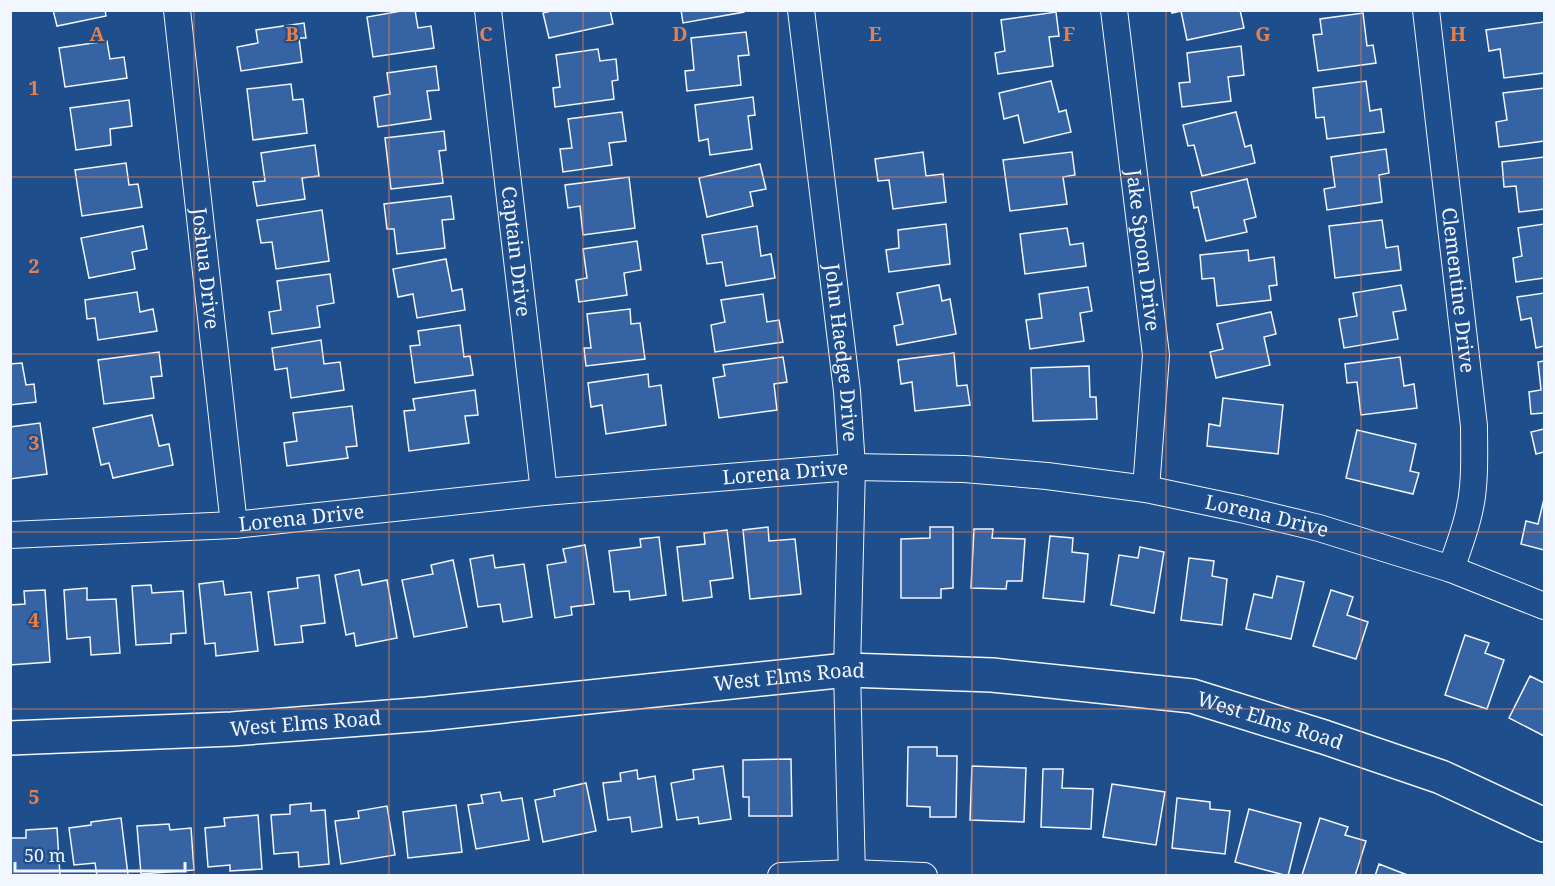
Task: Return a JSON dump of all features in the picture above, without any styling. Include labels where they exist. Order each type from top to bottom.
[{"type":"main road","name":"West Elms Road","points":[[10,738],[231,729],[427,714],[847,670],[992,675],[1192,696],[1442,777],[1545,825]]},
{"type":"street","name":"Joshua Drive","points":[[177,10],[234,525]]},
{"type":"street","name":"Captain Drive","points":[[488,10],[544,492]]},
{"type":"street","name":"John Haedge Drive","points":[[801,10],[847,391],[852,467],[847,670],[852,874]]},
{"type":"street","name":"Jake Spoon Drive","points":[[1114,10],[1156,355],[1146,489]]},
{"type":"street","name":"Clementine Drive","points":[[1426,10],[1474,426],[1473,489],[1467,520],[1451,569]]},
{"type":"street","name":"Lorena Drive","points":[[10,535],[234,525],[544,492],[852,467],[964,470],[1047,476],[1146,489],[1241,509],[1318,528],[1451,569],[1545,606]]},
{"type":"street","points":[[781,876],[852,874],[924,876]]},
{"type":"building","points":[[53,10],[105,10],[106,16],[57,26]]},
{"type":"building","points":[[415,10],[418,28],[431,26],[434,48],[373,57],[367,17]]},
{"type":"building","points":[[555,10],[610,10],[613,24],[549,38],[543,13]]},
{"type":"building","points":[[681,10],[744,10],[744,12],[683,23]]},
{"type":"building","points":[[1171,10],[1240,10],[1244,28],[1187,40],[1181,11],[1172,13]]},
{"type":"building","points":[[1056,12],[1059,36],[1049,37],[1053,66],[998,74],[995,53],[1005,51],[1001,20]]},
{"type":"building","points":[[1363,13],[1367,46],[1373,45],[1376,63],[1318,71],[1313,35],[1322,34],[1320,19]]},
{"type":"building","points":[[1544,22],[1544,73],[1504,78],[1500,49],[1489,51],[1486,30]]},
{"type":"building","points":[[304,23],[306,38],[299,38],[302,62],[241,71],[237,47],[258,43],[256,30]]},
{"type":"building","points":[[746,32],[749,55],[738,56],[741,85],[687,91],[685,71],[694,70],[691,38]]},
{"type":"building","points":[[107,41],[110,59],[124,57],[127,78],[65,87],[59,48]]},
{"type":"building","points":[[1241,46],[1244,75],[1228,77],[1231,101],[1182,107],[1179,83],[1190,82],[1187,53]]},
{"type":"building","points":[[598,49],[600,61],[616,59],[618,80],[612,81],[614,99],[555,107],[553,88],[560,87],[556,55]]},
{"type":"building","points":[[436,66],[439,90],[427,91],[431,119],[378,127],[374,97],[390,94],[387,73]]},
{"type":"building","points":[[1051,81],[1059,112],[1066,110],[1071,132],[1024,143],[1018,115],[1004,119],[999,93]]},
{"type":"building","points":[[1366,81],[1370,111],[1381,109],[1384,132],[1327,139],[1324,117],[1316,118],[1313,88]]},
{"type":"building","points":[[291,84],[293,100],[303,99],[307,133],[253,140],[247,89]]},
{"type":"building","points":[[1544,88],[1544,141],[1499,147],[1496,122],[1507,120],[1503,93]]},
{"type":"building","points":[[753,97],[755,115],[748,116],[752,149],[710,155],[708,139],[699,141],[695,105]]},
{"type":"building","points":[[129,100],[132,126],[110,129],[111,145],[76,150],[70,108]]},
{"type":"building","points":[[622,112],[626,141],[609,143],[612,165],[563,172],[560,149],[572,148],[568,119]]},
{"type":"building","points":[[1236,112],[1245,147],[1251,145],[1255,163],[1202,176],[1194,145],[1188,146],[1183,125]]},
{"type":"building","points":[[444,131],[446,150],[439,151],[443,183],[391,189],[385,138]]},
{"type":"building","points":[[315,145],[319,176],[302,178],[305,199],[257,206],[253,182],[265,181],[261,153]]},
{"type":"building","points":[[1386,149],[1389,173],[1379,175],[1382,202],[1327,210],[1324,189],[1335,187],[1331,157]]},
{"type":"building","points":[[923,152],[926,176],[943,174],[946,202],[893,209],[889,180],[878,181],[875,159]]},
{"type":"building","points":[[1072,152],[1075,175],[1063,177],[1067,204],[1010,211],[1003,160]]},
{"type":"building","points":[[1544,157],[1544,209],[1519,212],[1516,186],[1504,187],[1502,162]]},
{"type":"building","points":[[126,163],[129,185],[138,184],[142,207],[82,216],[75,170]]},
{"type":"building","points":[[760,164],[766,189],[750,192],[753,206],[707,217],[699,178]]},
{"type":"building","points":[[629,177],[635,228],[583,235],[580,206],[568,208],[565,185]]},
{"type":"building","points":[[1247,179],[1256,217],[1244,220],[1247,232],[1206,241],[1198,207],[1194,208],[1191,192]]},
{"type":"building","points":[[451,196],[454,219],[442,220],[445,248],[397,254],[394,229],[387,229],[384,204]]},
{"type":"building","points":[[322,210],[329,261],[276,269],[272,242],[261,243],[257,220]]},
{"type":"building","points":[[1382,220],[1386,248],[1398,246],[1401,270],[1335,278],[1329,226]]},
{"type":"building","points":[[946,224],[950,264],[889,272],[886,250],[899,248],[898,230]]},
{"type":"building","points":[[1544,224],[1544,278],[1516,282],[1513,258],[1522,256],[1518,228]]},
{"type":"building","points":[[143,226],[147,249],[132,252],[135,269],[89,278],[81,238]]},
{"type":"building","points":[[757,226],[761,256],[771,254],[775,278],[726,286],[722,262],[707,264],[702,235]]},
{"type":"building","points":[[1067,228],[1070,245],[1083,243],[1086,266],[1025,274],[1020,234]]},
{"type":"building","points":[[637,241],[641,270],[624,273],[627,295],[579,302],[576,280],[587,278],[583,249]]},
{"type":"building","points":[[1248,250],[1249,261],[1274,257],[1277,285],[1269,286],[1271,300],[1217,306],[1214,278],[1202,279],[1200,255]]},
{"type":"building","points":[[446,259],[452,291],[462,289],[465,310],[417,318],[413,294],[398,297],[393,269]]},
{"type":"building","points":[[330,274],[334,303],[317,306],[320,327],[272,334],[269,312],[281,310],[277,281]]},
{"type":"building","points":[[939,285],[942,301],[950,299],[956,334],[897,345],[894,326],[903,324],[897,293]]},
{"type":"building","points":[[1401,285],[1406,310],[1393,312],[1398,339],[1344,348],[1339,319],[1357,316],[1353,293]]},
{"type":"building","points":[[1088,287],[1092,311],[1080,313],[1084,341],[1030,349],[1026,320],[1042,318],[1039,294]]},
{"type":"building","points":[[137,292],[140,312],[153,309],[157,331],[98,340],[95,318],[87,319],[85,300]]},
{"type":"building","points":[[1544,293],[1544,346],[1536,348],[1531,318],[1521,320],[1517,297]]},
{"type":"building","points":[[763,294],[767,322],[779,320],[783,342],[715,352],[711,325],[725,322],[721,300]]},
{"type":"building","points":[[630,309],[631,324],[640,323],[645,359],[586,366],[584,348],[591,348],[587,314]]},
{"type":"building","points":[[1271,312],[1276,334],[1264,337],[1270,365],[1216,378],[1210,352],[1223,349],[1217,324]]},
{"type":"building","points":[[460,325],[464,357],[470,356],[473,375],[415,383],[410,346],[420,345],[418,331]]},
{"type":"building","points":[[321,340],[324,364],[340,362],[344,390],[291,398],[287,368],[275,370],[272,348]]},
{"type":"building","points":[[159,352],[162,376],[151,377],[154,398],[104,404],[98,360]]},
{"type":"building","points":[[954,353],[957,386],[967,385],[970,405],[915,411],[912,382],[901,384],[898,360]]},
{"type":"building","points":[[783,357],[787,382],[774,384],[777,410],[719,418],[713,378],[725,376],[723,365]]},
{"type":"building","points":[[1400,357],[1404,386],[1414,384],[1417,408],[1361,415],[1357,382],[1347,383],[1345,364]]},
{"type":"building","points":[[1544,361],[1544,413],[1531,414],[1529,392],[1541,390],[1538,362]]},
{"type":"building","points":[[22,363],[26,385],[34,384],[36,402],[10,405],[10,364]]},
{"type":"building","points":[[1089,366],[1090,397],[1096,397],[1097,419],[1033,421],[1031,368]]},
{"type":"building","points":[[648,374],[649,387],[661,385],[666,425],[606,434],[602,405],[591,407],[588,383]]},
{"type":"building","points":[[475,390],[478,415],[465,416],[469,443],[409,451],[404,411],[415,410],[413,399]]},
{"type":"building","points":[[1223,398],[1283,405],[1278,454],[1207,446],[1209,424],[1220,426]]},
{"type":"building","points":[[352,406],[357,446],[346,447],[348,458],[287,466],[284,443],[297,441],[293,413]]},
{"type":"building","points":[[152,415],[159,446],[169,444],[173,465],[113,478],[109,463],[101,465],[93,428]]},
{"type":"building","points":[[40,423],[47,474],[10,479],[10,427]]},
{"type":"building","points":[[1544,429],[1544,452],[1536,454],[1531,432]]},
{"type":"building","points":[[1357,430],[1416,444],[1410,471],[1419,473],[1413,494],[1346,478]]},
{"type":"building","points":[[1544,499],[1544,550],[1521,544],[1526,521],[1538,524]]},
{"type":"building","points":[[768,527],[769,541],[795,539],[801,594],[750,599],[743,530]]},
{"type":"building","points":[[930,527],[953,527],[953,588],[941,589],[941,598],[901,598],[901,539],[930,538]]},
{"type":"building","points":[[974,529],[993,529],[992,538],[1025,539],[1022,581],[1007,581],[1006,589],[971,588]]},
{"type":"building","points":[[727,530],[733,578],[710,581],[712,597],[683,601],[677,547],[705,544],[704,533]]},
{"type":"building","points":[[1050,536],[1073,538],[1072,552],[1088,554],[1084,602],[1043,598]]},
{"type":"building","points":[[659,537],[666,595],[630,600],[629,591],[614,592],[609,551],[641,547],[640,539]]},
{"type":"building","points":[[585,545],[594,604],[571,607],[572,615],[555,618],[547,565],[566,562],[563,549]]},
{"type":"building","points":[[1140,547],[1164,552],[1154,613],[1111,605],[1119,555],[1138,558]]},
{"type":"building","points":[[493,555],[495,568],[524,564],[532,617],[503,622],[500,604],[478,607],[470,559]]},
{"type":"building","points":[[1189,558],[1214,561],[1212,576],[1227,579],[1222,625],[1181,620]]},
{"type":"building","points":[[453,560],[467,627],[414,637],[402,580],[433,574],[431,565]]},
{"type":"building","points":[[359,570],[362,585],[387,580],[397,638],[356,646],[354,633],[346,635],[335,575]]},
{"type":"building","points":[[319,575],[325,623],[301,626],[303,642],[275,645],[268,592],[298,588],[297,578]]},
{"type":"building","points":[[1277,576],[1304,582],[1291,639],[1246,629],[1254,594],[1272,598]]},
{"type":"building","points":[[223,581],[225,595],[251,592],[258,651],[216,656],[215,643],[205,644],[199,584]]},
{"type":"building","points":[[151,585],[152,593],[183,591],[186,633],[171,634],[171,643],[136,645],[132,586]]},
{"type":"building","points":[[87,588],[87,600],[116,599],[120,653],[91,655],[90,637],[67,639],[64,590]]},
{"type":"building","points":[[45,590],[50,662],[10,665],[10,605],[25,604],[24,591]]},
{"type":"building","points":[[1331,590],[1353,597],[1347,615],[1368,622],[1356,659],[1313,646]]},
{"type":"building","points":[[1465,635],[1489,643],[1485,653],[1504,660],[1487,709],[1445,695]]},
{"type":"building","points":[[1530,676],[1544,683],[1544,736],[1509,718]]},
{"type":"building","points":[[908,747],[937,747],[937,756],[957,756],[956,817],[930,817],[930,807],[907,806]]},
{"type":"building","points":[[791,759],[792,816],[749,816],[749,797],[743,797],[743,760]]},
{"type":"building","points":[[723,766],[731,819],[699,824],[698,817],[677,820],[671,783],[694,779],[693,770]]},
{"type":"building","points":[[972,766],[1026,768],[1024,822],[970,820]]},
{"type":"building","points":[[1043,769],[1063,769],[1062,788],[1093,789],[1091,829],[1041,827]]},
{"type":"building","points":[[637,770],[638,779],[655,776],[662,827],[632,832],[630,817],[608,820],[603,783],[621,781],[620,773]]},
{"type":"building","points":[[586,783],[596,831],[543,842],[535,800],[555,796],[554,790]]},
{"type":"building","points":[[1112,784],[1165,792],[1156,845],[1103,837]]},
{"type":"building","points":[[500,792],[502,801],[522,798],[529,840],[476,849],[468,805],[483,803],[481,795]]},
{"type":"building","points":[[1177,798],[1210,802],[1210,809],[1230,811],[1225,854],[1172,848]]},
{"type":"building","points":[[311,803],[311,811],[325,810],[329,864],[299,867],[298,852],[274,854],[271,815],[290,814],[290,805]]},
{"type":"building","points":[[456,805],[462,852],[408,858],[403,812]]},
{"type":"building","points":[[387,806],[395,855],[341,864],[335,821],[359,818],[358,811]]},
{"type":"building","points":[[1249,809],[1301,823],[1288,876],[1235,862]]},
{"type":"building","points":[[258,815],[262,869],[230,871],[230,865],[208,867],[205,828],[225,826],[224,818]]},
{"type":"building","points":[[121,818],[128,875],[97,876],[95,863],[74,865],[69,828]]},
{"type":"building","points":[[1320,818],[1348,827],[1345,835],[1366,841],[1355,876],[1302,875]]},
{"type":"building","points":[[169,824],[170,830],[191,828],[194,870],[141,874],[137,826]]},
{"type":"building","points":[[57,828],[60,876],[10,876],[10,838],[26,838],[26,830]]},
{"type":"building","points":[[1379,864],[1410,876],[1375,876]]}]
